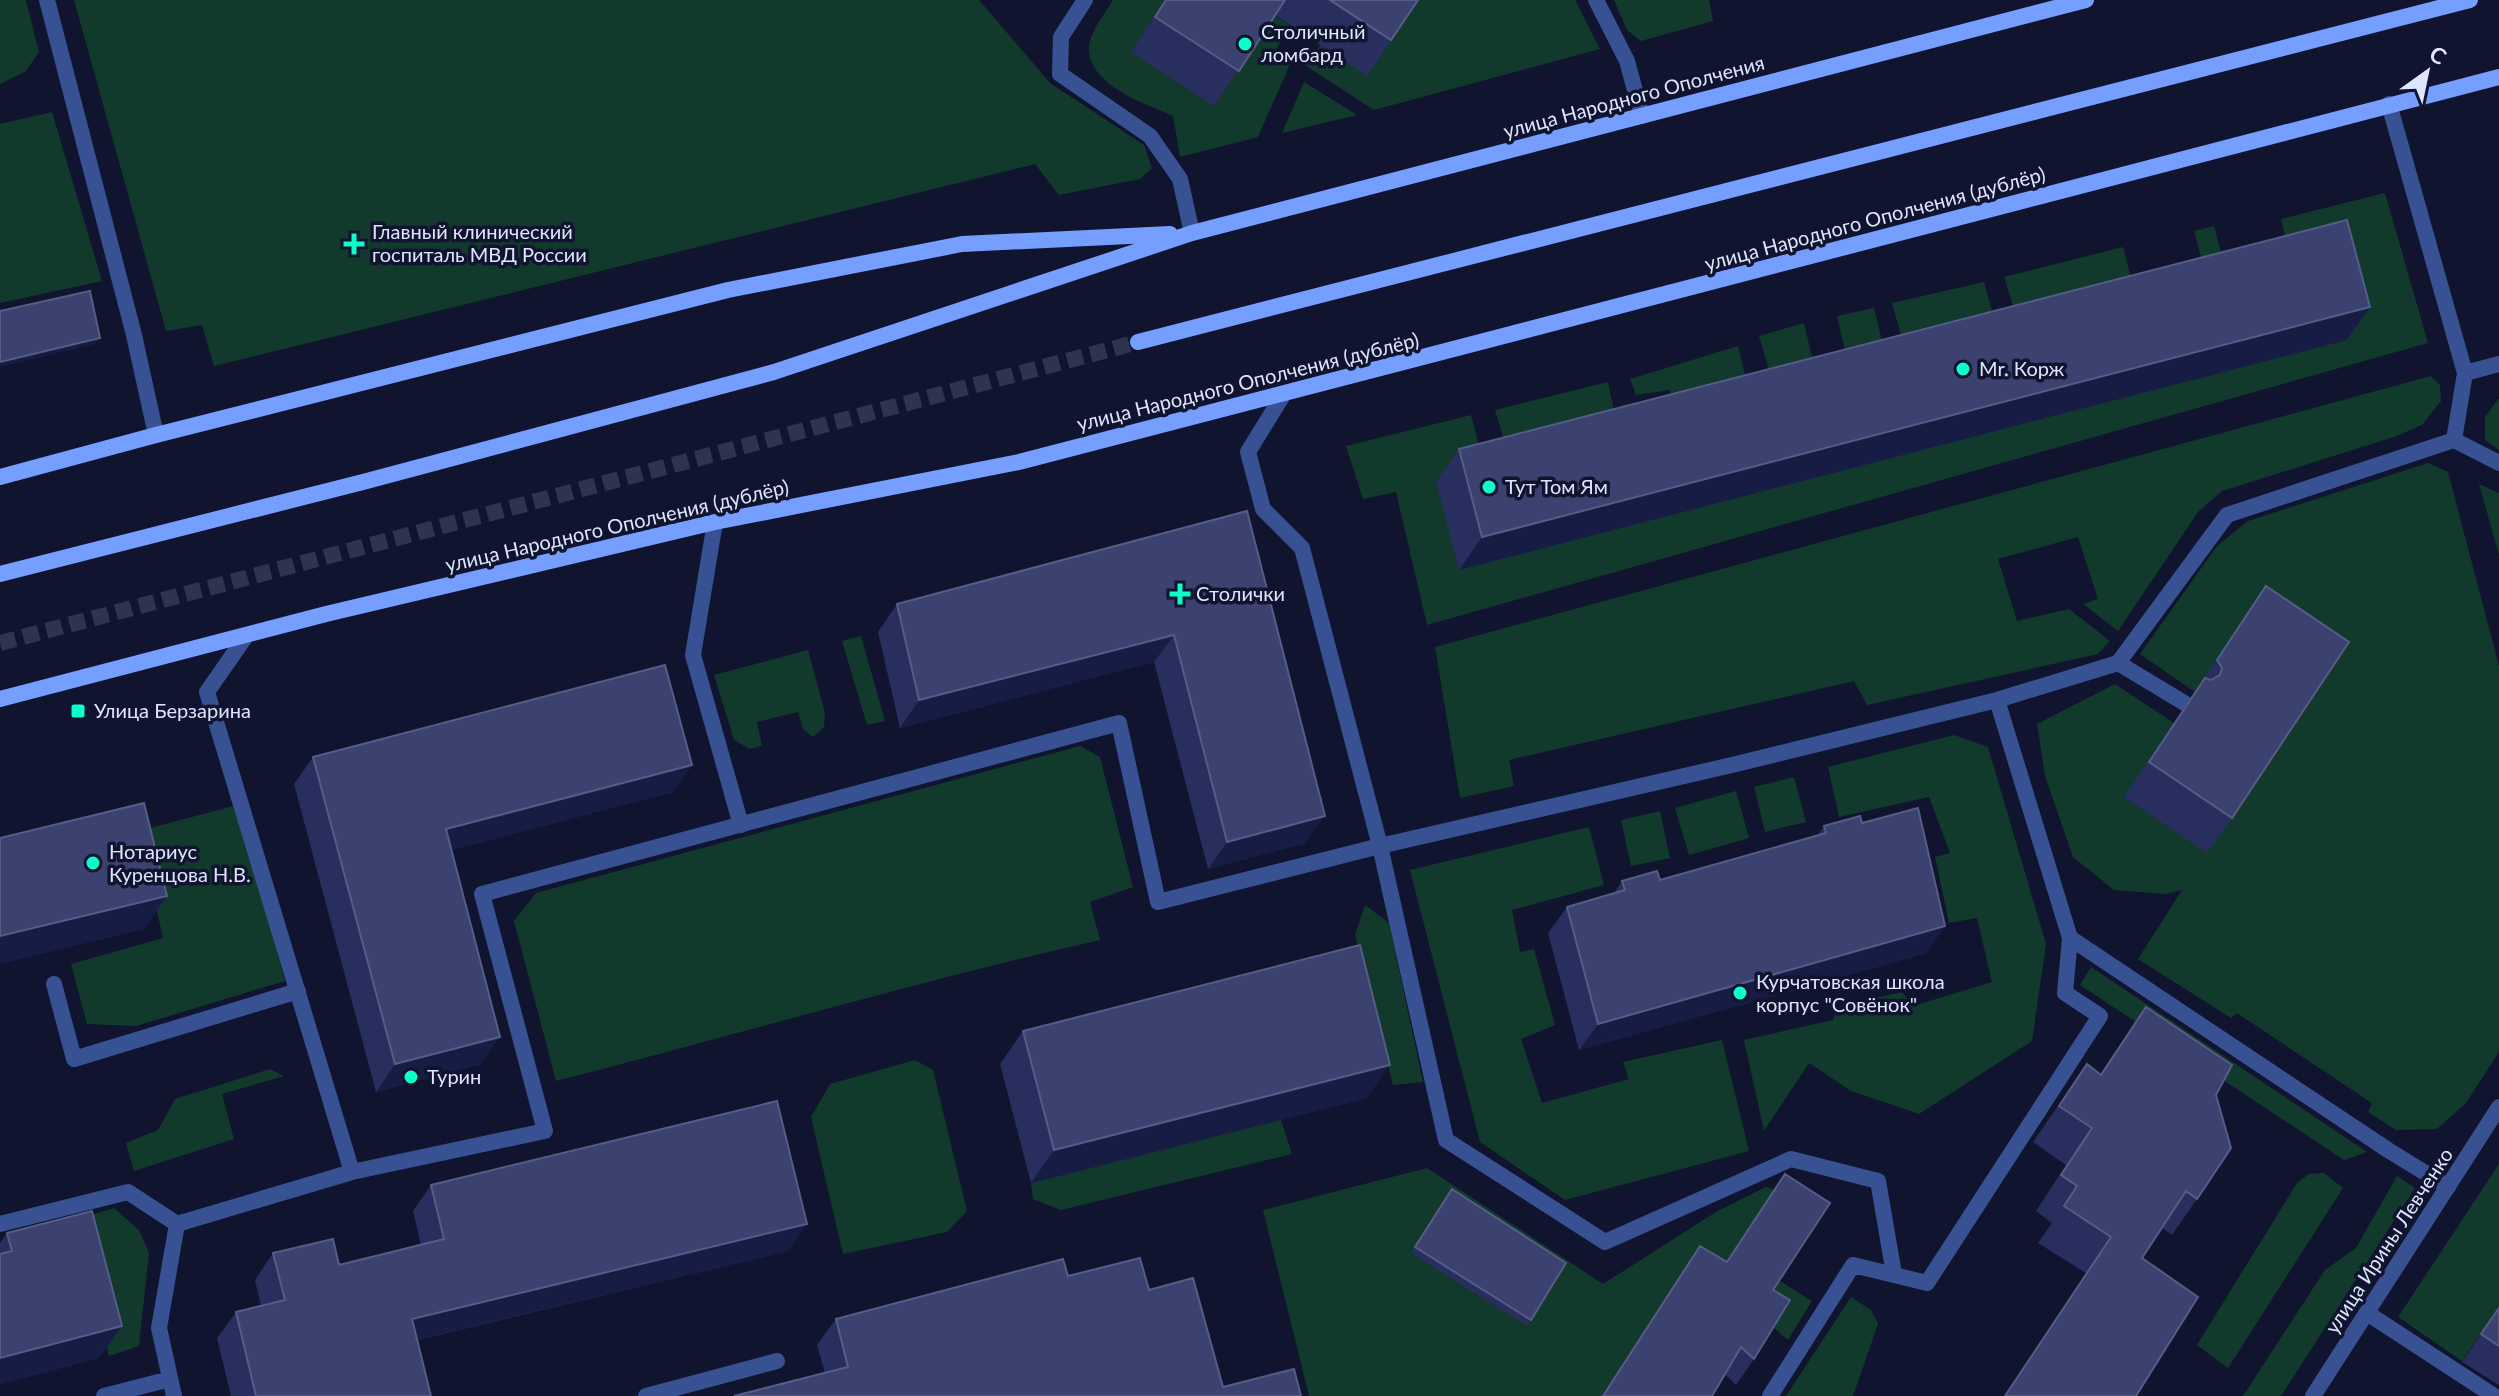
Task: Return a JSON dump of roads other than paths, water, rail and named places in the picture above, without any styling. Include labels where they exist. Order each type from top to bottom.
[{"type":"street","points":[[47,0],[132,325],[156,435]]},
{"type":"street","points":[[1085,0],[1061,37],[1060,74],[1150,136],[1180,179],[1192,233]]},
{"type":"street","points":[[1596,0],[1627,61],[1642,116]]},
{"type":"street","name":"улица Народного Ополчения","points":[[1192,233],[2086,0]]},
{"type":"street","points":[[1138,342],[2470,0]]},
{"type":"street","name":"улица Народного Ополчения (дублёр)","points":[[0,699],[715,522],[1019,462],[2499,77]]},
{"type":"street","points":[[2389,104],[2465,373],[2454,440]]},
{"type":"street","points":[[0,477],[728,290],[962,244],[1192,233]]},
{"type":"street","points":[[0,574],[363,482],[774,372],[1192,233]]},
{"type":"street","points":[[2465,373],[2499,364]]},
{"type":"street","points":[[1283,395],[1248,452],[1263,509],[1302,548],[1380,846],[1446,1140],[1605,1242],[1791,1159],[1878,1181],[1894,1274]]},
{"type":"street","points":[[0,1224],[128,1192],[177,1224],[352,1172],[545,1131],[482,894],[1119,723],[1158,902],[1380,846],[1997,700],[2118,663],[2227,515],[2454,440],[2499,463]]},
{"type":"street","points":[[715,522],[693,655],[741,825]]},
{"type":"street","points":[[246,636],[207,692],[352,1172]]},
{"type":"street","points":[[2118,663],[2186,704]]},
{"type":"street","points":[[1770,1396],[1853,1265],[1927,1283],[2100,1016],[2065,993],[2070,938],[1997,700]]},
{"type":"street","points":[[2070,938],[2375,1142],[2448,1187]]},
{"type":"street","points":[[54,984],[74,1059],[298,991]]},
{"type":"street","name":"улица Ирины Левченко","points":[[2313,1396],[2499,1107]]},
{"type":"street","points":[[174,1396],[159,1328],[177,1224]]},
{"type":"street","points":[[2367,1313],[2494,1396]]},
{"type":"street","points":[[646,1396],[777,1361]]},
{"type":"street","points":[[104,1396],[170,1379]]},
{"type":"tunnel","points":[[0,643],[1138,342]]},
{"type":"place","name":"Столичный ломбард","points":[[1245,44]]},
{"type":"place","name":"Главный клинический госпиталь МВД России","points":[[354,244]]},
{"type":"place","name":"Mr. Корж","points":[[1963,369]]},
{"type":"place","name":"Тут Том Ям","points":[[1489,487]]},
{"type":"place","name":"Столички","points":[[1180,594]]},
{"type":"place","name":"Улица Берзарина","points":[[78,711]]},
{"type":"place","name":"Нотариус Куренцова Н.В.","points":[[93,863]]},
{"type":"place","name":"Курчатовская школа корпус \"Совёнок\"","points":[[1740,993]]},
{"type":"place","name":"Турин","points":[[411,1077]]}]
